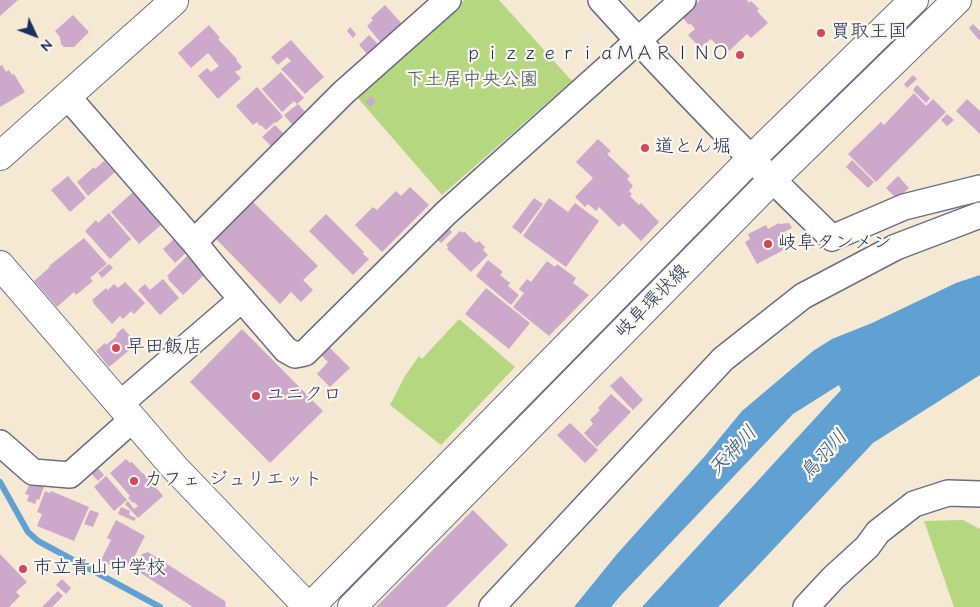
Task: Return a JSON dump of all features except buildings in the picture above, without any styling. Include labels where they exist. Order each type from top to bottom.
[{"type":"main road","points":[[0,156],[174,0]]},
{"type":"main road","name":"岐阜環状線","points":[[309,607],[751,159],[914,0]]},
{"type":"main road","name":"岐阜環状線","points":[[352,607],[772,180],[957,0]]},
{"type":"main road","points":[[0,265],[174,467],[309,607]]},
{"type":"street","points":[[194,242],[343,94],[448,0]]},
{"type":"street","points":[[601,0],[751,159],[832,238],[904,207],[980,188]]},
{"type":"street","points":[[67,96],[286,350],[295,355],[305,353],[446,213],[683,0]]},
{"type":"street","points":[[492,607],[723,359],[803,296],[896,247],[980,215]]},
{"type":"street","points":[[0,443],[33,472],[70,475],[127,411],[242,299]]},
{"type":"street","points":[[806,607],[833,578],[867,547],[878,532],[914,504],[948,493],[980,494]]},
{"type":"green space","name":"下土居中央公園","points":[[464,0],[499,0],[572,81],[442,195],[357,97]]},
{"type":"green space","points":[[459,319],[515,367],[441,445],[390,405],[405,376],[419,356],[422,359]]},
{"type":"green space","points":[[963,520],[980,529],[980,607],[954,607],[924,521]]},
{"type":"water","points":[[980,275],[980,375],[873,443],[718,607],[642,607],[841,390],[839,385],[793,414],[611,607],[574,607],[617,554],[705,456],[742,411],[813,351],[832,339],[872,323],[956,283]]},
{"type":"waterway","points":[[0,482],[28,532],[38,541],[160,607]]},
{"type":"place","name":"買取王国","points":[[821,33]]},
{"type":"place","name":"ｐｉｚｚｅｒｉａＭＡＲＩＮＯ","points":[[740,55]]},
{"type":"place","name":"道とん堀","points":[[645,148]]},
{"type":"place","name":"岐阜タンメン","points":[[768,244]]},
{"type":"place","name":"早田飯店","points":[[116,348]]},
{"type":"place","name":"ユニクロ","points":[[256,396]]},
{"type":"place","name":"カフェ ジュリエット","points":[[134,481]]},
{"type":"place","name":"市立青山中学校","points":[[23,569]]},
{"type":"water label","name":"天神川","points":[[734,452]]},
{"type":"water label","name":"鳥羽川","points":[[825,456]]}]
